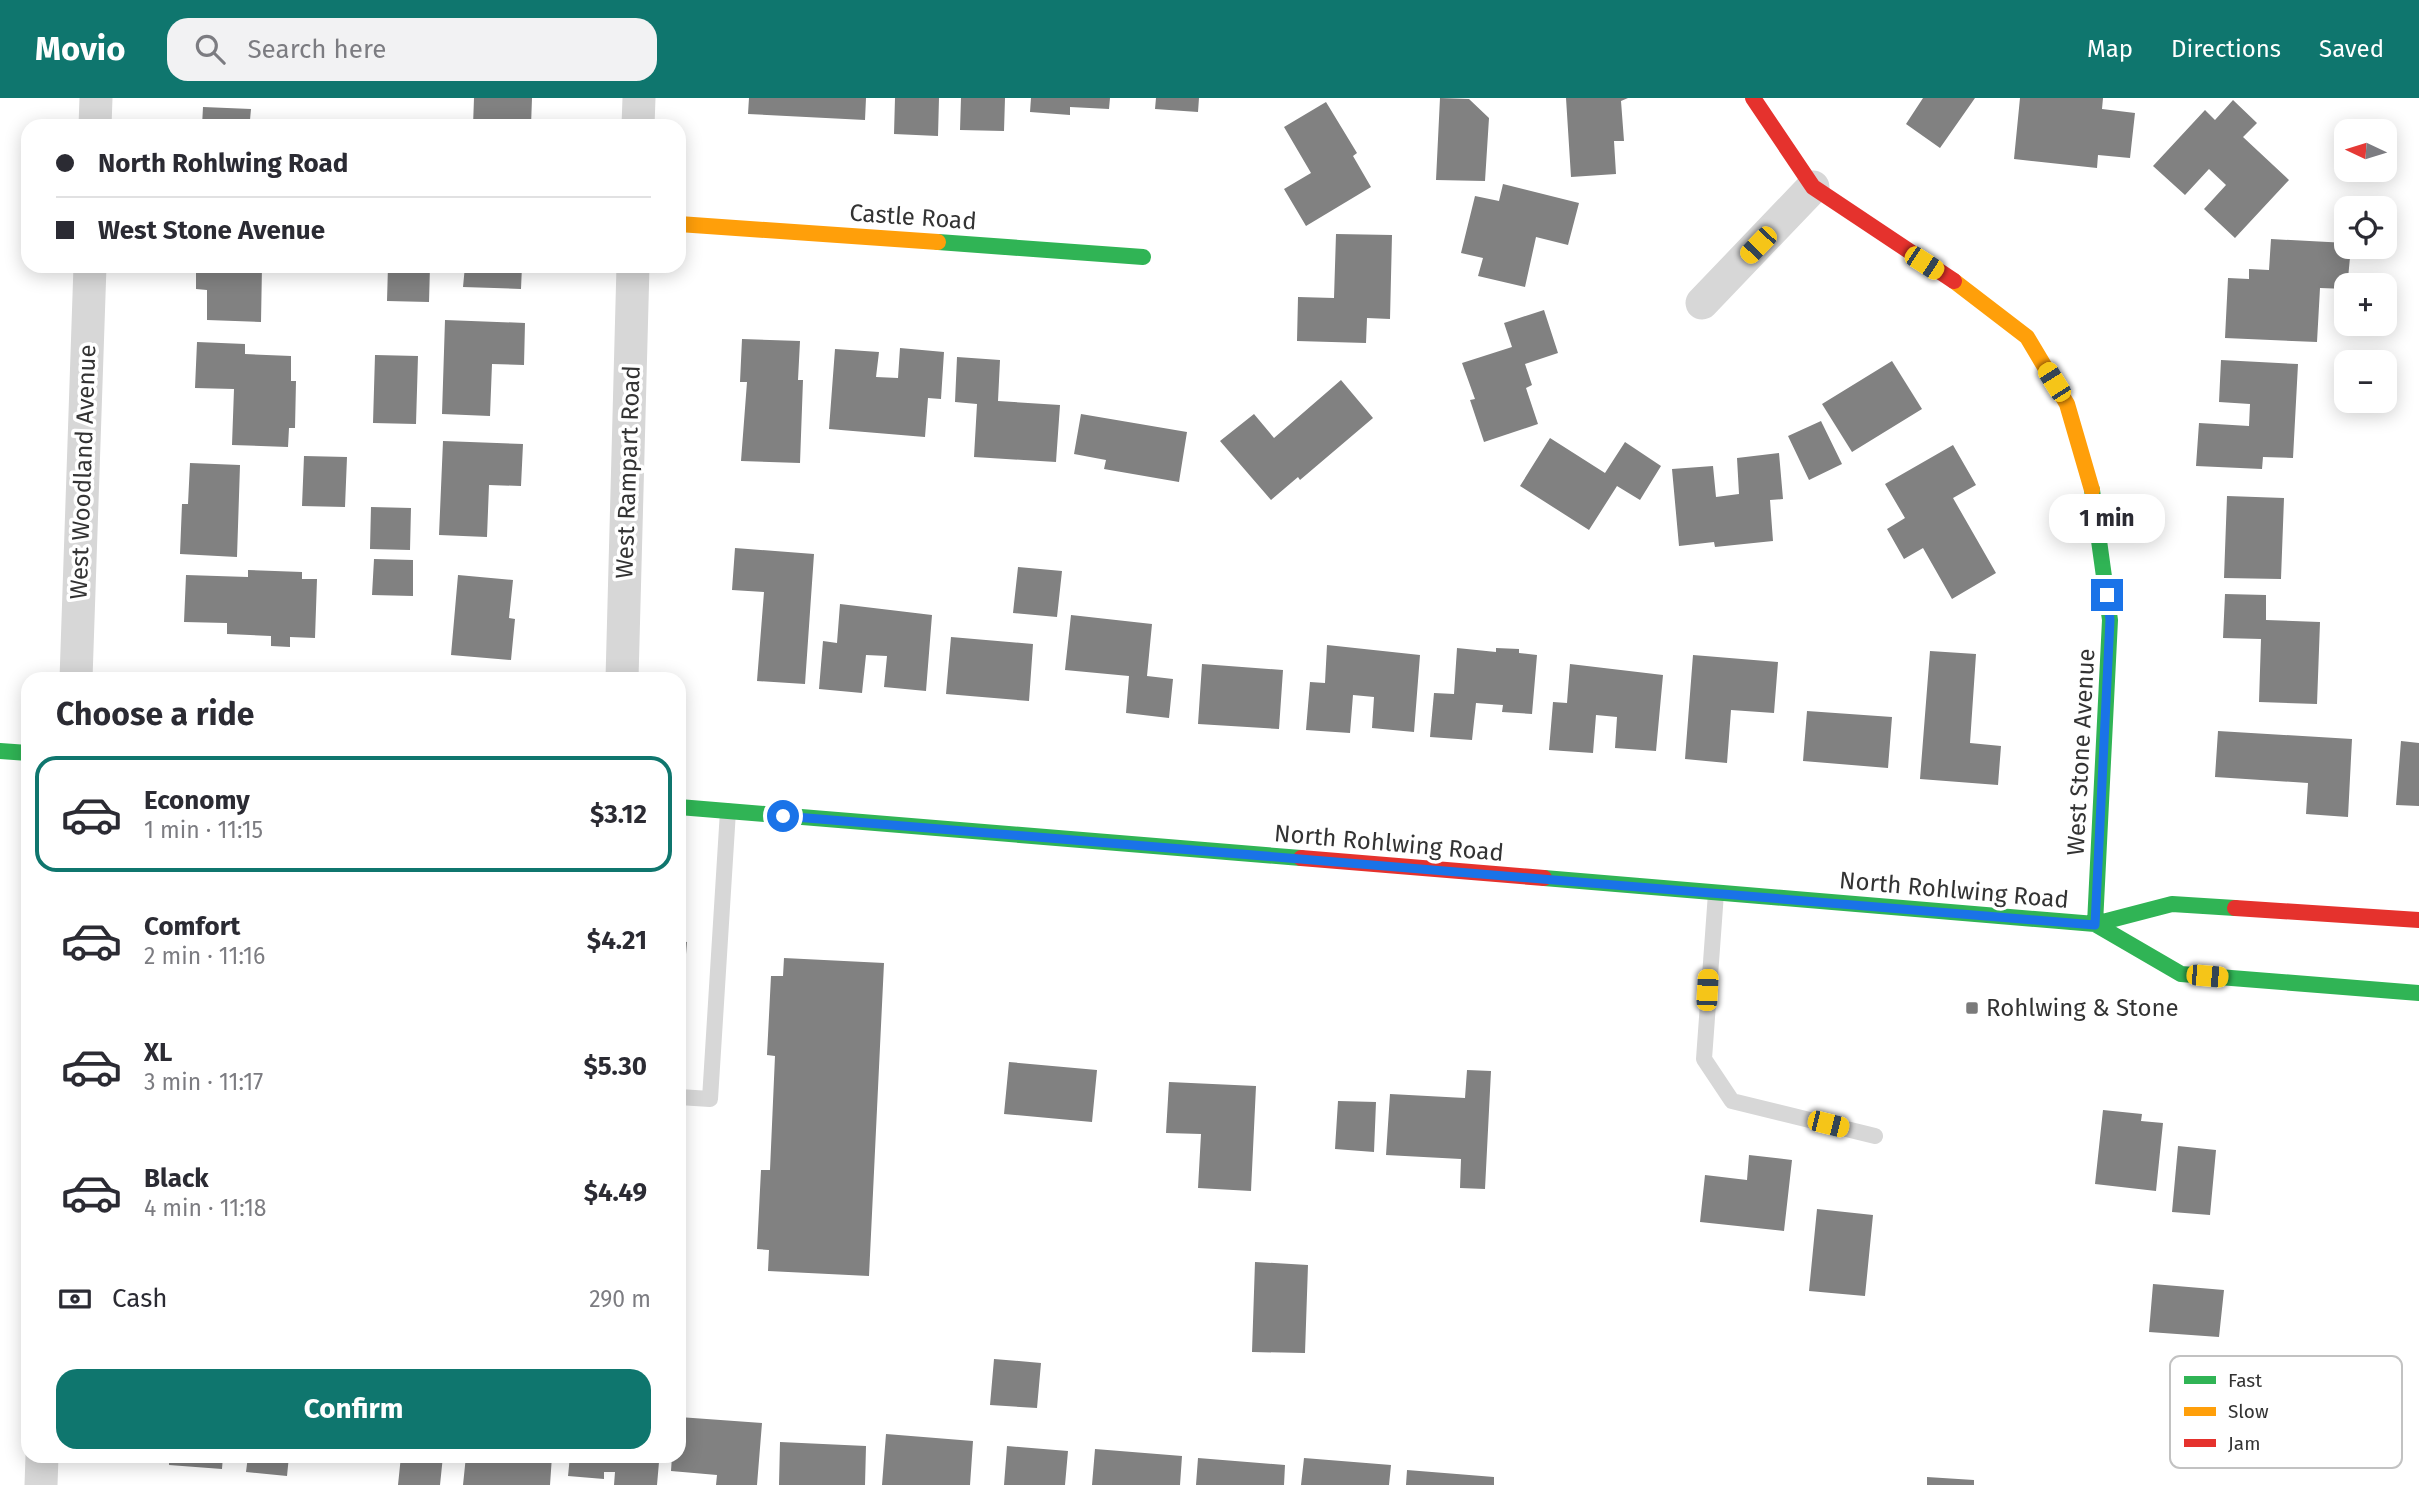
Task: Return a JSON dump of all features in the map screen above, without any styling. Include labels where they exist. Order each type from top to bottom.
[{"type":"main road","name":"West Stone Avenue","points":[[1753,98],[1813,187],[1984,302],[2027,337],[2067,404],[2093,494],[2110,620],[2095,925]]},
{"type":"main road","name":"Castle Road","points":[[686,224],[1143,257]]},
{"type":"main road","points":[[0,751],[21,752]]},
{"type":"main road","name":"North Rohlwing Road","points":[[686,808],[2095,925],[2172,904],[2419,920]]},
{"type":"main road","name":"North Rohlwing Road","points":[[2095,925],[2181,974],[2419,993]]},
{"type":"street","points":[[95,119],[96,98]]},
{"type":"street","points":[[638,119],[639,98]]},
{"type":"street","points":[[1702,303],[1813,187]]},
{"type":"street","name":"West Woodland Avenue","points":[[76,672],[90,273]]},
{"type":"street","name":"West Rampart Road","points":[[622,672],[633,273]]},
{"type":"street","points":[[41,1485],[43,1463]]},
{"type":"lane","points":[[686,1097],[710,1099],[729,811]]},
{"type":"lane","points":[[1716,893],[1704,1059],[1732,1101],[1875,1136]]},
{"type":"building","points":[[474,98],[532,98],[531,119],[473,119]]},
{"type":"building","points":[[749,98],[866,98],[865,120],[748,114]]},
{"type":"building","points":[[895,98],[939,98],[938,136],[894,134]]},
{"type":"building","points":[[961,98],[1005,98],[1004,131],[960,130]]},
{"type":"building","points":[[1031,98],[1110,98],[1109,109],[1070,107],[1070,115],[1030,112]]},
{"type":"building","points":[[1156,98],[1199,98],[1198,112],[1155,109]]},
{"type":"building","points":[[1440,98],[1469,99],[1489,118],[1485,181],[1436,180]]},
{"type":"building","points":[[1566,98],[1628,98],[1621,101],[1624,141],[1614,141],[1616,174],[1571,177]]},
{"type":"building","points":[[1923,98],[1975,98],[1940,148],[1906,124]]},
{"type":"building","points":[[2020,98],[2103,98],[2102,109],[2135,113],[2130,158],[2098,155],[2097,168],[2014,159]]},
{"type":"building","points":[[2233,100],[2257,123],[2243,137],[2289,180],[2235,238],[2204,209],[2226,185],[2209,169],[2185,195],[2153,166],[2205,110],[2215,120]]},
{"type":"building","points":[[1326,102],[1357,153],[1353,156],[1371,187],[1306,226],[1284,189],[1311,173],[1284,127]]},
{"type":"building","points":[[203,107],[251,109],[250,119],[202,119]]},
{"type":"building","points":[[1503,184],[1579,203],[1568,245],[1536,237],[1525,287],[1478,276],[1483,258],[1461,253],[1475,196],[1499,201]]},
{"type":"building","points":[[1336,234],[1392,235],[1390,319],[1367,318],[1366,343],[1297,341],[1298,297],[1334,298]]},
{"type":"building","points":[[2271,239],[2334,242],[2334,259],[2350,259],[2349,273],[2334,273],[2334,289],[2320,288],[2317,342],[2225,338],[2228,278],[2249,279],[2249,269],[2269,270]]},
{"type":"building","points":[[196,273],[262,273],[261,322],[207,320],[207,290],[196,289]]},
{"type":"building","points":[[388,273],[430,273],[429,302],[387,301]]},
{"type":"building","points":[[464,273],[522,273],[521,289],[463,287]]},
{"type":"building","points":[[1544,310],[1558,353],[1525,364],[1532,385],[1526,388],[1538,424],[1484,442],[1470,400],[1475,399],[1462,363],[1512,347],[1504,323]]},
{"type":"building","points":[[445,320],[525,323],[524,365],[492,364],[490,416],[442,414]]},
{"type":"building","points":[[742,339],[800,341],[798,380],[803,380],[800,463],[741,461],[747,382],[740,382]]},
{"type":"building","points":[[197,342],[245,344],[245,354],[291,356],[291,381],[296,381],[295,428],[289,428],[288,447],[232,445],[234,389],[195,388]]},
{"type":"building","points":[[900,348],[944,352],[941,399],[928,398],[925,437],[829,429],[835,349],[879,352],[876,377],[898,378]]},
{"type":"building","points":[[375,355],[418,356],[416,424],[373,423]]},
{"type":"building","points":[[957,357],[1000,360],[998,401],[1060,405],[1056,462],[974,457],[977,404],[955,402]]},
{"type":"building","points":[[2221,360],[2298,364],[2293,458],[2263,457],[2262,469],[2196,466],[2199,423],[2249,426],[2250,404],[2219,402]]},
{"type":"building","points":[[1892,361],[1922,409],[1852,452],[1822,404]]},
{"type":"building","points":[[1341,380],[1373,418],[1300,480],[1298,477],[1271,500],[1220,441],[1254,414],[1274,438]]},
{"type":"building","points":[[1081,414],[1187,432],[1179,482],[1104,469],[1106,460],[1074,454]]},
{"type":"building","points":[[1821,421],[1842,464],[1809,480],[1788,436]]},
{"type":"building","points":[[1550,438],[1605,473],[1625,442],[1661,466],[1640,500],[1617,486],[1589,530],[1520,486]]},
{"type":"building","points":[[443,441],[523,444],[521,486],[489,485],[487,537],[439,535]]},
{"type":"building","points":[[1953,445],[1976,485],[1953,498],[1996,573],[1952,599],[1923,548],[1904,559],[1887,529],[1905,518],[1885,484]]},
{"type":"building","points":[[1779,453],[1783,499],[1770,500],[1773,541],[1715,547],[1714,542],[1679,546],[1672,469],[1713,466],[1716,497],[1739,494],[1737,458]]},
{"type":"building","points":[[304,456],[347,457],[345,507],[302,506]]},
{"type":"building","points":[[190,463],[240,465],[237,557],[180,554],[182,504],[188,504]]},
{"type":"building","points":[[2227,496],[2284,498],[2281,579],[2224,578]]},
{"type":"building","points":[[371,507],[411,508],[410,550],[370,549]]},
{"type":"building","points":[[735,548],[814,554],[805,684],[757,681],[764,592],[732,590]]},
{"type":"building","points":[[374,559],[413,560],[413,596],[372,595]]},
{"type":"building","points":[[1018,567],[1062,571],[1057,617],[1013,613]]},
{"type":"building","points":[[248,570],[302,572],[302,579],[317,579],[315,638],[290,637],[290,647],[271,646],[271,636],[227,634],[227,623],[184,622],[186,575],[248,577]]},
{"type":"building","points":[[458,575],[513,580],[509,618],[515,619],[511,660],[451,655]]},
{"type":"building","points":[[2225,594],[2266,595],[2266,620],[2320,622],[2317,704],[2259,702],[2261,639],[2223,638]]},
{"type":"building","points":[[840,604],[932,615],[926,691],[884,687],[887,656],[866,655],[862,693],[819,689],[823,641],[837,643]]},
{"type":"building","points":[[1071,615],[1152,624],[1147,676],[1173,679],[1169,718],[1126,713],[1129,676],[1065,670]]},
{"type":"building","points":[[951,637],[1033,644],[1029,701],[946,694]]},
{"type":"building","points":[[1327,645],[1420,655],[1414,732],[1372,728],[1374,697],[1353,695],[1350,733],[1306,730],[1310,682],[1325,683]]},
{"type":"building","points":[[1457,648],[1496,652],[1496,648],[1519,649],[1519,653],[1537,655],[1532,714],[1502,712],[1503,705],[1476,703],[1472,740],[1430,737],[1434,693],[1454,694]]},
{"type":"building","points":[[1930,651],[1976,654],[1970,743],[2001,746],[1998,785],[1920,779]]},
{"type":"building","points":[[1693,655],[1778,662],[1774,713],[1731,710],[1727,763],[1685,759]]},
{"type":"building","points":[[1202,664],[1283,670],[1279,729],[1198,724]]},
{"type":"building","points":[[1570,664],[1663,675],[1656,751],[1615,748],[1617,717],[1596,715],[1593,753],[1549,750],[1553,702],[1567,703]]},
{"type":"building","points":[[1807,711],[1892,717],[1888,768],[1803,761]]},
{"type":"building","points":[[2218,731],[2352,739],[2348,817],[2306,814],[2308,783],[2215,777]]},
{"type":"building","points":[[2401,741],[2419,743],[2419,806],[2396,805]]},
{"type":"building","points":[[784,958],[884,963],[869,1276],[768,1271],[769,1250],[757,1249],[761,1170],[770,1170],[775,1056],[767,1055],[771,976],[783,976]]},
{"type":"building","points":[[1009,1062],[1097,1070],[1092,1122],[1004,1114]]},
{"type":"building","points":[[1467,1070],[1491,1071],[1485,1189],[1460,1188],[1461,1159],[1386,1155],[1390,1094],[1465,1098]]},
{"type":"building","points":[[1169,1082],[1256,1086],[1251,1191],[1198,1188],[1201,1134],[1166,1133]]},
{"type":"building","points":[[1338,1101],[1376,1102],[1374,1152],[1335,1149]]},
{"type":"building","points":[[2103,1110],[2142,1114],[2141,1121],[2163,1123],[2156,1191],[2095,1184]]},
{"type":"building","points":[[2178,1146],[2216,1150],[2210,1215],[2172,1212]]},
{"type":"building","points":[[1749,1155],[1792,1160],[1784,1231],[1700,1222],[1705,1175],[1747,1180]]},
{"type":"building","points":[[1817,1209],[1873,1215],[1865,1296],[1809,1291]]},
{"type":"building","points":[[1255,1262],[1308,1265],[1305,1353],[1252,1352]]},
{"type":"building","points":[[2153,1284],[2224,1290],[2219,1337],[2149,1332]]},
{"type":"building","points":[[994,1359],[1041,1363],[1037,1408],[990,1405]]},
{"type":"building","points":[[686,1418],[762,1423],[757,1485],[716,1485],[717,1475],[671,1471],[672,1463],[686,1463]]},
{"type":"building","points":[[886,1434],[973,1441],[970,1485],[882,1485]]},
{"type":"building","points":[[780,1442],[866,1446],[865,1485],[779,1485]]},
{"type":"building","points":[[1007,1446],[1068,1451],[1065,1485],[1004,1485]]},
{"type":"building","points":[[1095,1449],[1182,1456],[1180,1485],[1092,1485]]},
{"type":"building","points":[[1198,1458],[1285,1465],[1284,1485],[1196,1485]]},
{"type":"building","points":[[1304,1458],[1391,1465],[1389,1485],[1301,1485]]},
{"type":"building","points":[[169,1463],[222,1463],[222,1469]]},
{"type":"building","points":[[247,1463],[288,1463],[287,1476],[246,1472]]},
{"type":"building","points":[[400,1463],[442,1463],[440,1485],[398,1485]]},
{"type":"building","points":[[465,1463],[552,1463],[550,1485],[463,1485]]},
{"type":"building","points":[[569,1463],[659,1463],[657,1485],[614,1485],[615,1472],[604,1472],[604,1479],[568,1476]]},
{"type":"building","points":[[1407,1470],[1494,1477],[1494,1485],[1406,1485]]},
{"type":"building","points":[[1927,1477],[1974,1480],[1974,1485],[1927,1485]]},
{"type":"traffic: fast","points":[[938,242],[1143,257]]},
{"type":"traffic: fast","points":[[2092,490],[2110,620],[2095,924]]},
{"type":"traffic: fast","points":[[0,751],[21,752]]},
{"type":"traffic: fast","points":[[686,808],[1301,858]]},
{"type":"traffic: fast","points":[[1544,878],[2095,924],[2172,904],[2235,908]]},
{"type":"traffic: fast","points":[[2095,924],[2181,974],[2419,993]]},
{"type":"traffic: slow","points":[[686,224],[938,242]]},
{"type":"traffic: slow","points":[[1954,281],[2027,337],[2067,404],[2092,490]]},
{"type":"traffic: jam","points":[[1753,98],[1813,187],[1954,281]]},
{"type":"traffic: jam","points":[[1301,858],[1544,878]]},
{"type":"traffic: jam","points":[[2235,908],[2419,920]]},
{"type":"place","name":"Rohlwing & Stone","points":[[1972,1008]]},
{"type":"route","points":[[783,816],[2095,925],[2110,620],[2107,595]]}]
